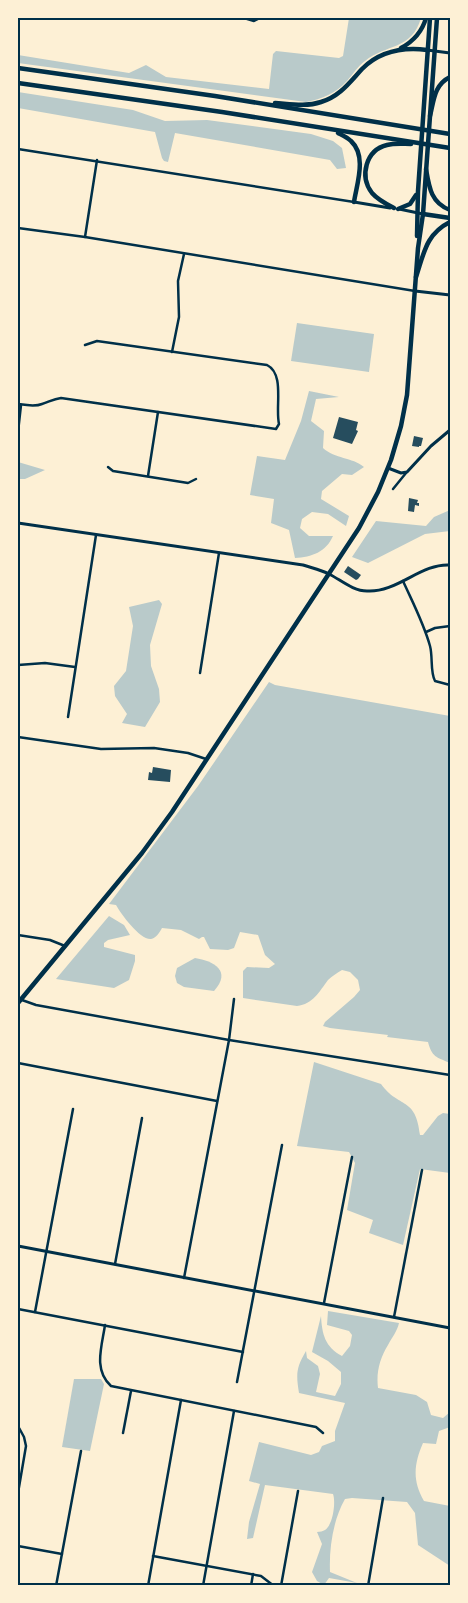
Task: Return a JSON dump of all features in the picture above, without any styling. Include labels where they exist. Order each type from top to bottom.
[{"type":"main road","points":[[254,102],[305,105],[321,102],[341,92],[374,59],[407,45],[416,38],[422,30],[426,18]]},
{"type":"main road","points":[[418,248],[416,212],[430,18]]},
{"type":"main road","points":[[19,1001],[153,839],[208,760],[329,574],[369,509],[388,468],[401,426],[407,395],[418,248],[423,214],[437,18]]},
{"type":"main road","points":[[396,50],[427,50]]},
{"type":"main road","points":[[18,68],[450,132]]},
{"type":"main road","points":[[430,116],[436,91],[450,77]]},
{"type":"main road","points":[[18,83],[447,148]]},
{"type":"main road","points":[[334,131],[350,140],[359,153],[360,166],[354,202]]},
{"type":"main road","points":[[408,143],[382,146],[372,154],[366,168],[366,179],[370,190],[378,199],[396,209],[412,203],[418,191]]},
{"type":"main road","points":[[426,168],[431,193],[441,206],[450,210]]},
{"type":"main road","points":[[423,214],[450,218]]},
{"type":"main road","points":[[416,276],[429,240],[437,230],[450,222]]},
{"type":"street","points":[[244,18],[254,21],[260,18]]},
{"type":"street","points":[[427,50],[450,54]]},
{"type":"street","points":[[18,149],[97,160],[423,214]]},
{"type":"street","points":[[86,237],[97,160]]},
{"type":"street","points":[[18,228],[86,237],[415,291],[450,295]]},
{"type":"street","points":[[172,352],[179,308],[178,281],[184,254]]},
{"type":"street","points":[[18,432],[20,404],[44,404],[52,399],[61,398],[276,429],[279,424],[277,416],[276,374],[267,365],[98,341],[85,345]]},
{"type":"street","points":[[148,476],[158,412]]},
{"type":"street","points":[[393,489],[431,446],[450,430]]},
{"type":"street","points":[[108,467],[113,471],[188,483],[196,479]]},
{"type":"street","points":[[388,468],[401,473],[407,472]]},
{"type":"street","points":[[18,523],[303,566],[329,574],[365,592],[378,591],[436,567],[450,565]]},
{"type":"street","points":[[68,717],[96,535]]},
{"type":"street","points":[[200,673],[219,553]]},
{"type":"street","points":[[403,581],[426,632],[431,651],[433,677],[436,681],[450,684]]},
{"type":"street","points":[[426,632],[435,628],[450,626]]},
{"type":"street","points":[[18,665],[45,663],[76,667]]},
{"type":"street","points":[[18,737],[101,749],[154,748],[198,755],[208,760]]},
{"type":"street","points":[[18,935],[50,940],[65,946]]},
{"type":"street","points":[[184,1278],[229,1040],[234,999]]},
{"type":"street","points":[[19,1001],[229,1040],[450,1075]]},
{"type":"street","points":[[18,1063],[217,1101]]},
{"type":"street","points":[[35,1312],[74,1109]]},
{"type":"street","points":[[115,1264],[142,1118]]},
{"type":"street","points":[[237,1382],[282,1145]]},
{"type":"street","points":[[324,1303],[352,1157]]},
{"type":"street","points":[[394,1317],[422,1170]]},
{"type":"street","points":[[18,1246],[450,1328]]},
{"type":"street","points":[[18,1309],[243,1352]]},
{"type":"street","points":[[105,1325],[100,1368],[102,1376],[111,1386],[316,1427],[323,1432]]},
{"type":"street","points":[[123,1433],[131,1391]]},
{"type":"street","points":[[148,1586],[181,1400]]},
{"type":"street","points":[[202,1586],[234,1411]]},
{"type":"street","points":[[18,1426],[19,1433],[25,1442],[18,1492]]},
{"type":"street","points":[[56,1586],[81,1451]]},
{"type":"street","points":[[281,1586],[298,1491]]},
{"type":"street","points":[[368,1586],[383,1498]]},
{"type":"street","points":[[18,1546],[62,1554]]},
{"type":"street","points":[[153,1556],[253,1574],[261,1576],[274,1586]]},
{"type":"street","points":[[251,1586],[253,1574]]},
{"type":"shaded area","points":[[349,18],[421,18],[417,28],[405,41],[365,61],[343,85],[333,92],[306,102],[18,63],[18,55],[129,73],[146,65],[166,77],[269,89],[273,54],[276,51],[339,58],[343,56]]},
{"type":"shaded area","points":[[18,92],[133,110],[165,121],[207,120],[311,134],[333,141],[342,148],[346,168],[337,169],[330,160],[175,133],[168,162],[162,158],[155,132],[18,108]]},
{"type":"shaded area","points":[[297,323],[374,334],[369,372],[291,361]]},
{"type":"shaded area","points":[[309,391],[339,397],[316,399],[311,421],[324,431],[323,448],[328,452],[354,461],[364,467],[352,475],[342,474],[322,491],[321,499],[349,516],[346,526],[328,514],[312,512],[302,519],[300,528],[309,536],[333,536],[318,553],[295,558],[289,530],[271,523],[274,499],[250,495],[257,456],[285,460],[301,421]]},
{"type":"shaded area","points":[[18,462],[45,470],[25,479],[18,479]]},
{"type":"shaded area","points":[[450,510],[450,531],[425,534],[368,563],[352,557],[376,521],[426,526],[434,517]]},
{"type":"shaded area","points":[[159,600],[162,604],[150,645],[151,666],[159,689],[160,702],[145,727],[122,723],[127,714],[115,696],[114,686],[126,671],[133,626],[129,607]]},
{"type":"shaded area","points":[[269,682],[275,685],[450,716],[450,1063],[435,1056],[428,1042],[323,1026],[360,990],[358,980],[350,972],[342,970],[328,980],[315,997],[303,1005],[297,1006],[243,998],[243,971],[247,967],[269,968],[275,964],[265,955],[258,935],[240,932],[234,948],[228,950],[210,949],[204,937],[199,939],[181,930],[162,928],[151,939],[142,935],[131,926],[116,905],[109,904],[198,786]]},
{"type":"shaded area","points":[[109,916],[124,925],[130,935],[108,940],[104,943],[104,947],[135,955],[129,980],[114,988],[56,979]]},
{"type":"shaded area","points":[[195,958],[214,964],[221,973],[219,984],[214,991],[184,987],[177,983],[175,976],[177,968]]},
{"type":"shaded area","points":[[314,1062],[381,1084],[394,1097],[411,1108],[418,1123],[420,1135],[423,1135],[438,1116],[443,1113],[450,1114],[450,1173],[420,1169],[403,1245],[369,1233],[373,1220],[347,1210],[355,1163],[349,1152],[297,1146]]},
{"type":"shaded area","points":[[328,1311],[399,1323],[381,1360],[378,1371],[378,1388],[416,1395],[427,1402],[431,1415],[443,1418],[450,1412],[450,1427],[439,1431],[436,1444],[423,1443],[416,1465],[416,1479],[424,1501],[450,1506],[450,1566],[418,1545],[415,1513],[407,1502],[345,1499],[337,1516],[333,1534],[330,1572],[357,1583],[329,1578],[324,1585],[317,1581],[312,1572],[322,1544],[317,1532],[325,1530],[332,1519],[334,1508],[333,1494],[265,1485],[253,1538],[247,1539],[249,1522],[260,1484],[249,1481],[259,1442],[311,1455],[319,1452],[322,1446],[335,1441],[335,1431],[345,1403],[299,1393],[297,1381],[300,1362],[306,1351],[307,1358],[318,1366],[320,1374],[316,1392],[335,1396],[341,1384],[341,1372],[328,1361],[312,1352],[321,1316],[322,1329],[328,1344],[342,1356],[350,1346],[352,1335],[349,1331],[327,1325]]},
{"type":"shaded area","points":[[74,1379],[101,1379],[104,1384],[90,1451],[62,1447]]},
{"type":"building","points":[[339,417],[358,422],[356,430],[358,431],[352,444],[333,438]]},
{"type":"building","points":[[414,436],[423,438],[421,446],[412,446]]},
{"type":"building","points":[[409,498],[418,500],[419,506],[415,505],[414,512],[408,511]]},
{"type":"building","points":[[348,566],[361,575],[358,579],[356,580],[344,572]]},
{"type":"building","points":[[153,767],[171,770],[170,782],[148,780],[149,772],[152,773]]}]
